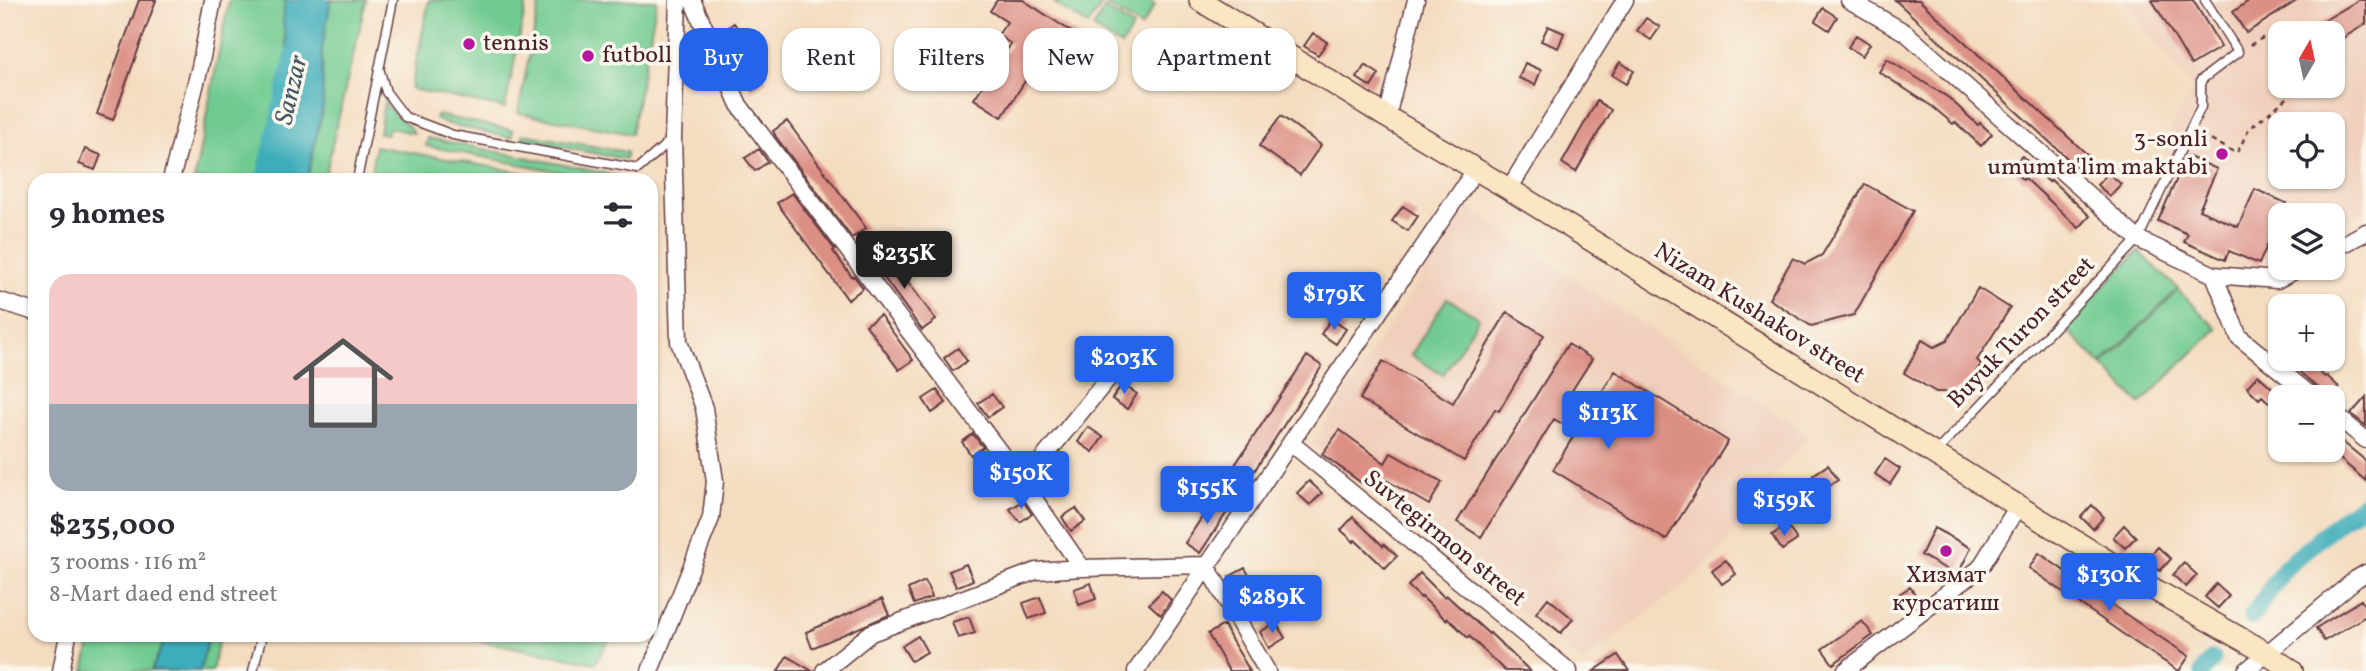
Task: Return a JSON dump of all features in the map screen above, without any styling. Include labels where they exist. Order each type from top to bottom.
[{"type":"main road","name":"Nizam Kushakov street","points":[[1200,0],[2148,586],[2266,653],[2292,671]]},
{"type":"street","points":[[173,173],[200,67],[213,0]]},
{"type":"street","points":[[650,671],[711,518],[715,481],[704,408],[679,342],[673,138],[678,0]]},
{"type":"street","points":[[692,0],[739,105],[1023,483],[1082,568]]},
{"type":"street","points":[[1387,117],[1416,0]]},
{"type":"street","points":[[1509,189],[1625,0]]},
{"type":"street","points":[[1849,0],[1906,33],[2138,239],[2214,275],[2268,279]]},
{"type":"street","points":[[1136,671],[1476,169]]},
{"type":"street","points":[[2345,243],[2366,232]]},
{"type":"street","points":[[2214,275],[2239,337],[2298,385]]},
{"type":"street","points":[[0,301],[28,310]]},
{"type":"street","points":[[1023,483],[1133,348]]},
{"type":"street","points":[[2345,423],[2366,440]]},
{"type":"street","name":"Suvtegirmon street","points":[[1291,443],[1569,671]]},
{"type":"street","points":[[1849,670],[1980,568],[2018,506]]},
{"type":"street","points":[[824,671],[871,633],[1036,571],[1206,565]]},
{"type":"street","points":[[1206,565],[1267,671]]},
{"type":"street","points":[[2246,671],[2366,573]]},
{"type":"street","points":[[61,671],[67,642]]},
{"type":"lane","points":[[358,173],[393,0]]},
{"type":"lane","points":[[2205,0],[2238,52]]},
{"type":"lane","name":"Buyuk Turon street","points":[[1934,454],[2138,239],[2201,107],[2201,80],[2238,52]]},
{"type":"lane","points":[[379,68],[386,92],[405,117],[453,135],[638,169],[673,138]]},
{"type":"lane","points":[[253,671],[260,642]]},
{"type":"path","points":[[2238,52],[2268,35]]},
{"type":"path","points":[[2190,130],[2237,153],[2249,129],[2287,98]]},
{"type":"shaded area","name":"3-sonli umumta'lim maktabi","points":[[2124,0],[2366,0],[2366,211],[2345,221],[2345,203],[2268,203],[2268,267],[2259,264],[2256,275],[2150,229],[2156,220],[2150,216],[2170,131],[2193,89]]},
{"type":"shaded area","points":[[1467,208],[1808,434],[1706,568],[1582,663],[1454,556],[1312,444]]},
{"type":"green space","points":[[229,0],[366,0],[326,173],[195,173]]},
{"type":"green space","name":"tennis","points":[[429,0],[527,0],[505,108],[411,89]]},
{"type":"green space","name":"futboll","points":[[540,0],[657,0],[631,134],[518,113]]},
{"type":"green space","points":[[1058,0],[1091,0],[1101,6],[1088,25],[1055,4]]},
{"type":"green space","points":[[1099,0],[1148,0],[1155,5],[1141,27]]},
{"type":"green space","points":[[1105,8],[1133,27],[1121,46],[1118,44],[1118,28],[1093,28]]},
{"type":"green space","points":[[384,102],[414,133],[389,128],[387,134],[379,133]]},
{"type":"green space","points":[[436,115],[513,130],[512,138],[444,123],[435,119]]},
{"type":"green space","points":[[523,134],[627,152],[625,159],[522,140]]},
{"type":"green space","points":[[428,138],[605,173],[565,173],[426,146]]},
{"type":"green space","points":[[375,146],[524,173],[371,173]]},
{"type":"green space","points":[[2139,251],[2178,289],[2101,364],[2063,326]]},
{"type":"green space","points":[[2178,290],[2217,329],[2140,404],[2102,365]]},
{"type":"green space","points":[[1447,298],[1479,318],[1443,375],[1411,355]]},
{"type":"green space","points":[[90,642],[218,642],[212,671],[84,671]]},
{"type":"green space","points":[[486,642],[608,642],[595,663]]},
{"type":"water","points":[[285,0],[331,0],[322,49],[323,107],[309,173],[285,173],[296,103],[283,23]]},
{"type":"water","points":[[164,642],[207,642],[200,671],[151,671]]},
{"type":"building","points":[[139,0],[156,0],[113,120],[97,114]]},
{"type":"building","points":[[997,0],[1023,0],[1066,28],[1023,28],[1023,84],[1002,117],[974,99],[979,91],[1009,91],[1009,28],[1003,28],[1007,22],[990,11]]},
{"type":"building","points":[[1895,0],[1919,0],[2089,156],[2078,168]]},
{"type":"building","points":[[2152,0],[2193,0],[2221,47],[2191,65]]},
{"type":"building","points":[[2250,0],[2298,0],[2246,33],[2233,12]]},
{"type":"building","points":[[2359,0],[2366,0],[2366,24],[2345,37],[2345,21],[2323,21]]},
{"type":"building","points":[[1823,8],[1837,17],[1829,30],[1815,21]]},
{"type":"building","points":[[1646,18],[1660,27],[1651,40],[1637,31]]},
{"type":"building","points":[[1548,26],[1564,33],[1558,48],[1541,41]]},
{"type":"building","points":[[1313,33],[1327,42],[1318,55],[1304,46]]},
{"type":"building","points":[[1856,35],[1870,44],[1862,56],[1848,47]]},
{"type":"building","points":[[1887,59],[1949,98],[1992,134],[1981,146],[1955,122],[1953,124],[1933,107],[1879,72]]},
{"type":"building","points":[[1620,62],[1634,71],[1626,84],[1612,75]]},
{"type":"building","points":[[1525,63],[1541,70],[1535,85],[1519,78]]},
{"type":"building","points":[[1365,65],[1379,74],[1371,87],[1357,78]]},
{"type":"building","points":[[1597,101],[1611,110],[1576,172],[1562,163]]},
{"type":"building","points":[[1281,116],[1321,145],[1300,175],[1259,146]]},
{"type":"building","points":[[787,121],[866,228],[852,238],[776,137],[773,131]]},
{"type":"building","points":[[85,149],[101,155],[95,170],[79,164]]},
{"type":"building","points":[[759,149],[768,162],[755,171],[745,158]]},
{"type":"building","points":[[2022,156],[2090,216],[2079,228],[2025,178],[2023,180],[2010,168]]},
{"type":"building","points":[[2187,156],[2217,169],[2199,210],[2238,227],[2255,189],[2286,203],[2268,203],[2268,244],[2259,264],[2229,251],[2225,260],[2184,242],[2188,234],[2158,221]]},
{"type":"building","points":[[2108,173],[2121,184],[2110,196],[2097,185]]},
{"type":"building","points":[[1865,184],[1913,211],[1854,315],[1811,326],[1769,299],[1793,258],[1805,264],[1822,255]]},
{"type":"building","points":[[792,193],[852,277],[854,276],[863,288],[848,300],[777,203]]},
{"type":"building","points":[[1403,206],[1418,216],[1408,231],[1392,221]]},
{"type":"building","points":[[886,252],[936,320],[922,330],[872,264]]},
{"type":"building","points":[[1355,281],[1371,291],[1361,306],[1345,296]]},
{"type":"building","points":[[1978,288],[2010,308],[1977,360],[1981,364],[1965,388],[1936,392],[1904,373],[1922,340],[1934,347],[1947,341]]},
{"type":"building","points":[[1507,312],[1544,335],[1499,411],[1495,409],[1464,461],[1360,399],[1383,361],[1453,403]]},
{"type":"building","points":[[880,315],[913,360],[899,370],[866,325]]},
{"type":"building","points":[[1331,319],[1346,329],[1336,344],[1321,334]]},
{"type":"building","points":[[1568,344],[1592,359],[1564,403],[1586,417],[1615,371],[1728,441],[1666,540],[1553,470],[1576,432],[1554,419],[1481,537],[1457,522]]},
{"type":"building","points":[[958,348],[967,361],[953,371],[944,358]]},
{"type":"building","points":[[1307,356],[1322,366],[1251,476],[1235,465]]},
{"type":"building","points":[[2298,371],[2318,371],[2337,385],[2315,385]]},
{"type":"building","points":[[2258,375],[2269,385],[2268,402],[2262,396],[2259,399],[2247,387]]},
{"type":"building","points":[[1122,384],[1137,394],[1127,409],[1112,399]]},
{"type":"building","points":[[937,390],[946,403],[932,413],[923,399]]},
{"type":"building","points":[[992,394],[1002,407],[988,417],[978,403]]},
{"type":"building","points":[[2366,397],[2366,426],[2351,414]]},
{"type":"building","points":[[1088,427],[1103,437],[1093,452],[1078,442]]},
{"type":"building","points":[[1340,430],[1385,463],[1391,453],[1442,482],[1429,505],[1372,472],[1363,484],[1322,454]]},
{"type":"building","points":[[973,434],[983,447],[971,455],[962,442]]},
{"type":"building","points":[[2345,444],[2366,461],[2366,481],[2344,462]]},
{"type":"building","points":[[1885,459],[1900,469],[1890,484],[1875,474]]},
{"type":"building","points":[[1828,465],[1838,480],[1823,490],[1813,475]]},
{"type":"building","points":[[1309,481],[1322,493],[1310,505],[1297,493]]},
{"type":"building","points":[[1214,499],[1229,509],[1200,553],[1185,543]]},
{"type":"building","points":[[1023,501],[1032,514],[1020,522],[1010,509]]},
{"type":"building","points":[[2092,505],[2104,517],[2093,529],[2081,517]]},
{"type":"building","points":[[1076,508],[1085,521],[1071,531],[1062,517]]},
{"type":"building","points":[[1353,517],[1397,556],[1385,568],[1341,530]]},
{"type":"building","points":[[1787,525],[1797,540],[1782,550],[1772,535]]},
{"type":"building","points":[[2124,525],[2136,537],[2125,548],[2113,537]]},
{"type":"building","name":"Хизмат курсатиш","points":[[1934,528],[1971,548],[1960,570],[1955,574],[1921,555]]},
{"type":"building","points":[[2158,547],[2171,559],[2160,571],[2147,559]]},
{"type":"building","points":[[2039,553],[2189,656],[2179,671],[2029,568]]},
{"type":"building","points":[[1726,560],[1736,574],[1722,584],[1712,570]]},
{"type":"building","points":[[2184,563],[2197,575],[2186,587],[2173,575]]},
{"type":"building","points":[[966,564],[973,580],[956,587],[949,571]]},
{"type":"building","points":[[1245,568],[1254,584],[1238,593],[1229,577]]},
{"type":"building","points":[[1420,573],[1530,671],[1505,671],[1469,636],[1468,638],[1448,618],[1446,620],[1421,598],[1408,586]]},
{"type":"building","points":[[925,581],[932,597],[914,604],[908,589]]},
{"type":"building","points":[[1091,583],[1096,599],[1079,605],[1074,589]]},
{"type":"building","points":[[2216,584],[2229,596],[2218,608],[2205,597]]},
{"type":"building","points":[[1910,587],[1920,601],[1906,612],[1895,597]]},
{"type":"building","points":[[1162,591],[1171,600],[1161,615],[1149,604]]},
{"type":"building","points":[[1040,597],[1046,613],[1029,619],[1023,603]]},
{"type":"building","points":[[1548,598],[1573,619],[1561,633],[1536,613]]},
{"type":"building","points":[[882,599],[889,615],[812,648],[806,632]]},
{"type":"building","points":[[2361,600],[2366,608],[2366,616],[2324,641],[2316,628]]},
{"type":"building","points":[[969,617],[975,633],[958,638],[952,622]]},
{"type":"building","points":[[1862,621],[1873,635],[1833,664],[1822,649]]},
{"type":"building","points":[[1276,623],[1285,638],[1269,648],[1260,632]]},
{"type":"building","points":[[1224,625],[1250,671],[1229,671],[1208,634]]},
{"type":"building","points":[[918,636],[927,652],[911,661],[902,646]]},
{"type":"building","points":[[1618,655],[1629,671],[1594,671]]},
{"type":"building","points":[[787,656],[812,671],[778,671]]},
{"type":"waterway","name":"Sanzar","points":[[273,173],[313,0]]},
{"type":"waterway","points":[[2252,616],[2285,568],[2342,519],[2366,503]]},
{"type":"waterway","points":[[2203,671],[2213,659]]},
{"type":"place","name":"tennis","points":[[469,44]]},
{"type":"place","name":"futboll","points":[[588,56]]},
{"type":"place","name":"3-sonli umumta'lim maktabi","points":[[2222,154]]},
{"type":"place","name":"Хизмат курсатиш","points":[[1946,551]]}]
